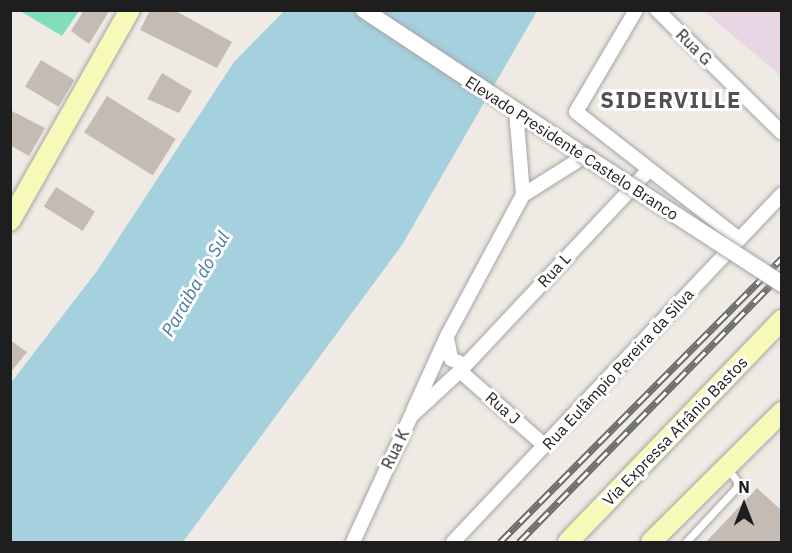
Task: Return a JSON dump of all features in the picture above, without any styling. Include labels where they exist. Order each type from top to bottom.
[{"type":"main road","points":[[10,221],[130,10]]},
{"type":"main road","name":"Via Expressa Afrânio Bastos","points":[[568,543],[782,320]]},
{"type":"main road","points":[[651,543],[726,465],[782,412]]},
{"type":"street","name":"Elevado Presidente Castelo Branco","points":[[364,10],[782,284]]},
{"type":"street","points":[[636,10],[576,112],[740,239]]},
{"type":"street","name":"Rua G","points":[[657,10],[782,133]]},
{"type":"street","points":[[516,111],[524,195]]},
{"type":"street","points":[[411,416],[447,336],[524,195],[585,156]]},
{"type":"street","name":"Rua L","points":[[462,368],[649,170]]},
{"type":"street","name":"Rua Eulâmpio Pereira da Silva","points":[[453,543],[782,194]]},
{"type":"street","name":"Rua J","points":[[447,336],[451,359],[546,446]]},
{"type":"street","name":"Rua K","points":[[353,543],[411,416],[462,368]]},
{"type":"lane","points":[[686,543],[737,487],[737,481],[726,465]]},
{"type":"shaded area","points":[[704,11],[781,11],[781,76]]},
{"type":"green space","points":[[20,11],[79,11],[62,36]]},
{"type":"water","name":"Paraiba do Sul","points":[[284,11],[537,11],[402,245],[183,542],[11,542],[10,384],[97,271],[234,62]]},
{"type":"building","points":[[84,10],[110,10],[89,44],[71,31]]},
{"type":"building","points":[[150,10],[174,10],[232,42],[217,68],[140,30]]},
{"type":"building","points":[[41,60],[74,80],[58,107],[25,87]]},
{"type":"building","points":[[162,73],[192,91],[179,113],[147,99]]},
{"type":"building","points":[[107,96],[176,139],[153,175],[84,132]]},
{"type":"building","points":[[10,110],[45,128],[29,156],[10,145]]},
{"type":"building","points":[[56,187],[95,211],[83,231],[44,207]]},
{"type":"building","points":[[10,340],[27,352],[10,373]]},
{"type":"building","points":[[757,488],[782,511],[782,543],[705,543]]},
{"type":"railway","points":[[500,542],[782,258]]},
{"type":"railway","points":[[519,542],[782,273]]},
{"type":"district","name":"SIDERVILLE","points":[[671,100]]}]
